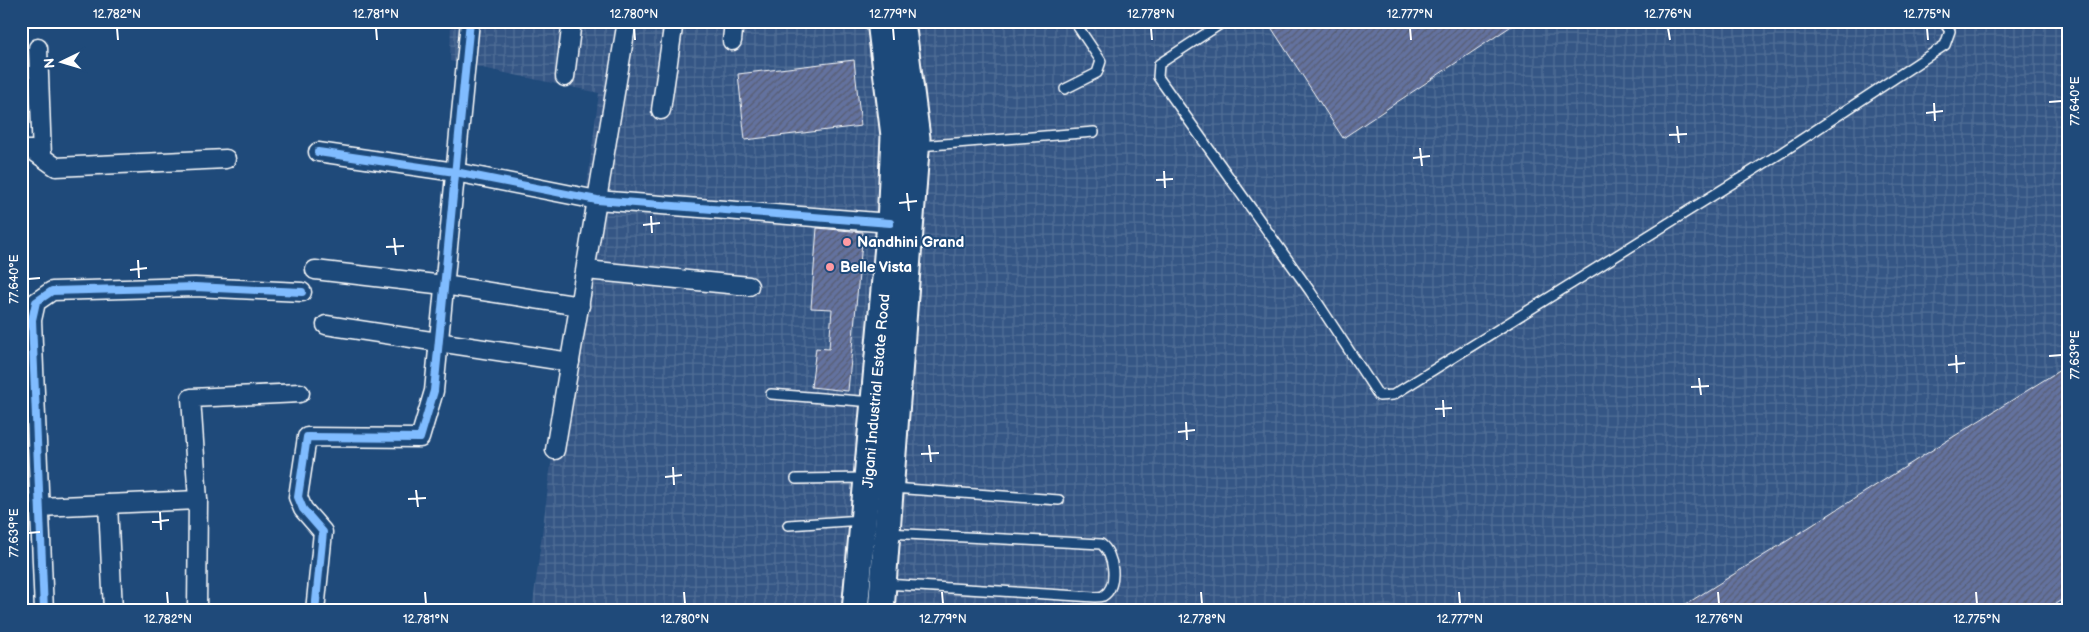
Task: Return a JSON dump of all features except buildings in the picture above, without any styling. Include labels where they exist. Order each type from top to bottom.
[{"type":"main road","name":"Jigani Industrial Estate Road","points":[[880,21],[894,136],[890,223],[876,402],[879,483],[887,533],[881,611]]},
{"type":"main road","name":"Jigani Industrial Estate Road","points":[[855,611],[865,520],[879,483],[917,138],[902,21]]},
{"type":"street","points":[[315,611],[323,532],[303,509],[298,497],[307,437],[420,438],[434,391],[470,21]]},
{"type":"street","points":[[565,77],[572,21]]},
{"type":"street","points":[[556,450],[627,21]]},
{"type":"street","points":[[661,110],[674,21]]},
{"type":"street","points":[[732,41],[734,21]]},
{"type":"street","points":[[38,48],[42,156]]},
{"type":"street","points":[[21,150],[32,150],[56,167],[226,159]]},
{"type":"street","points":[[318,152],[455,172],[597,200],[890,223]]},
{"type":"street","points":[[315,270],[444,284],[580,306]]},
{"type":"street","points":[[586,270],[750,286]]},
{"type":"street","points":[[44,611],[32,320],[36,302],[52,291],[195,287],[302,292]]},
{"type":"street","points":[[326,325],[570,362]]},
{"type":"street","points":[[197,611],[198,500],[191,398],[300,393]]},
{"type":"street","points":[[39,507],[198,500]]},
{"type":"street","points":[[108,504],[114,611]]},
{"type":"lane","points":[[1065,89],[1097,73],[1100,61],[1074,21]]},
{"type":"lane","points":[[1225,21],[1159,64],[1158,77],[1310,292],[1379,396],[1393,395],[1780,153],[1944,45],[1950,32],[1943,21]]},
{"type":"lane","points":[[916,146],[1094,132]]},
{"type":"lane","points":[[771,394],[876,402]]},
{"type":"lane","points":[[796,479],[879,483],[1058,500]]},
{"type":"lane","points":[[788,525],[865,520]]},
{"type":"lane","points":[[883,584],[1095,597],[1103,596],[1111,587],[1113,569],[1110,553],[1101,544],[887,533]]},
{"type":"shaded area","points":[[451,21],[2068,21],[2068,611],[532,611],[599,93],[450,61]]},
{"type":"cycle path","points":[[315,611],[323,532],[303,509],[298,497],[307,437],[420,438],[434,391],[470,21]]},
{"type":"cycle path","points":[[318,152],[455,172],[597,200],[890,223]]},
{"type":"cycle path","points":[[44,611],[32,320],[36,302],[52,291],[195,287],[302,292]]},
{"type":"place","name":"Nandhini Grand","points":[[847,242]]},
{"type":"place","name":"Belle Vista","points":[[830,267]]}]
